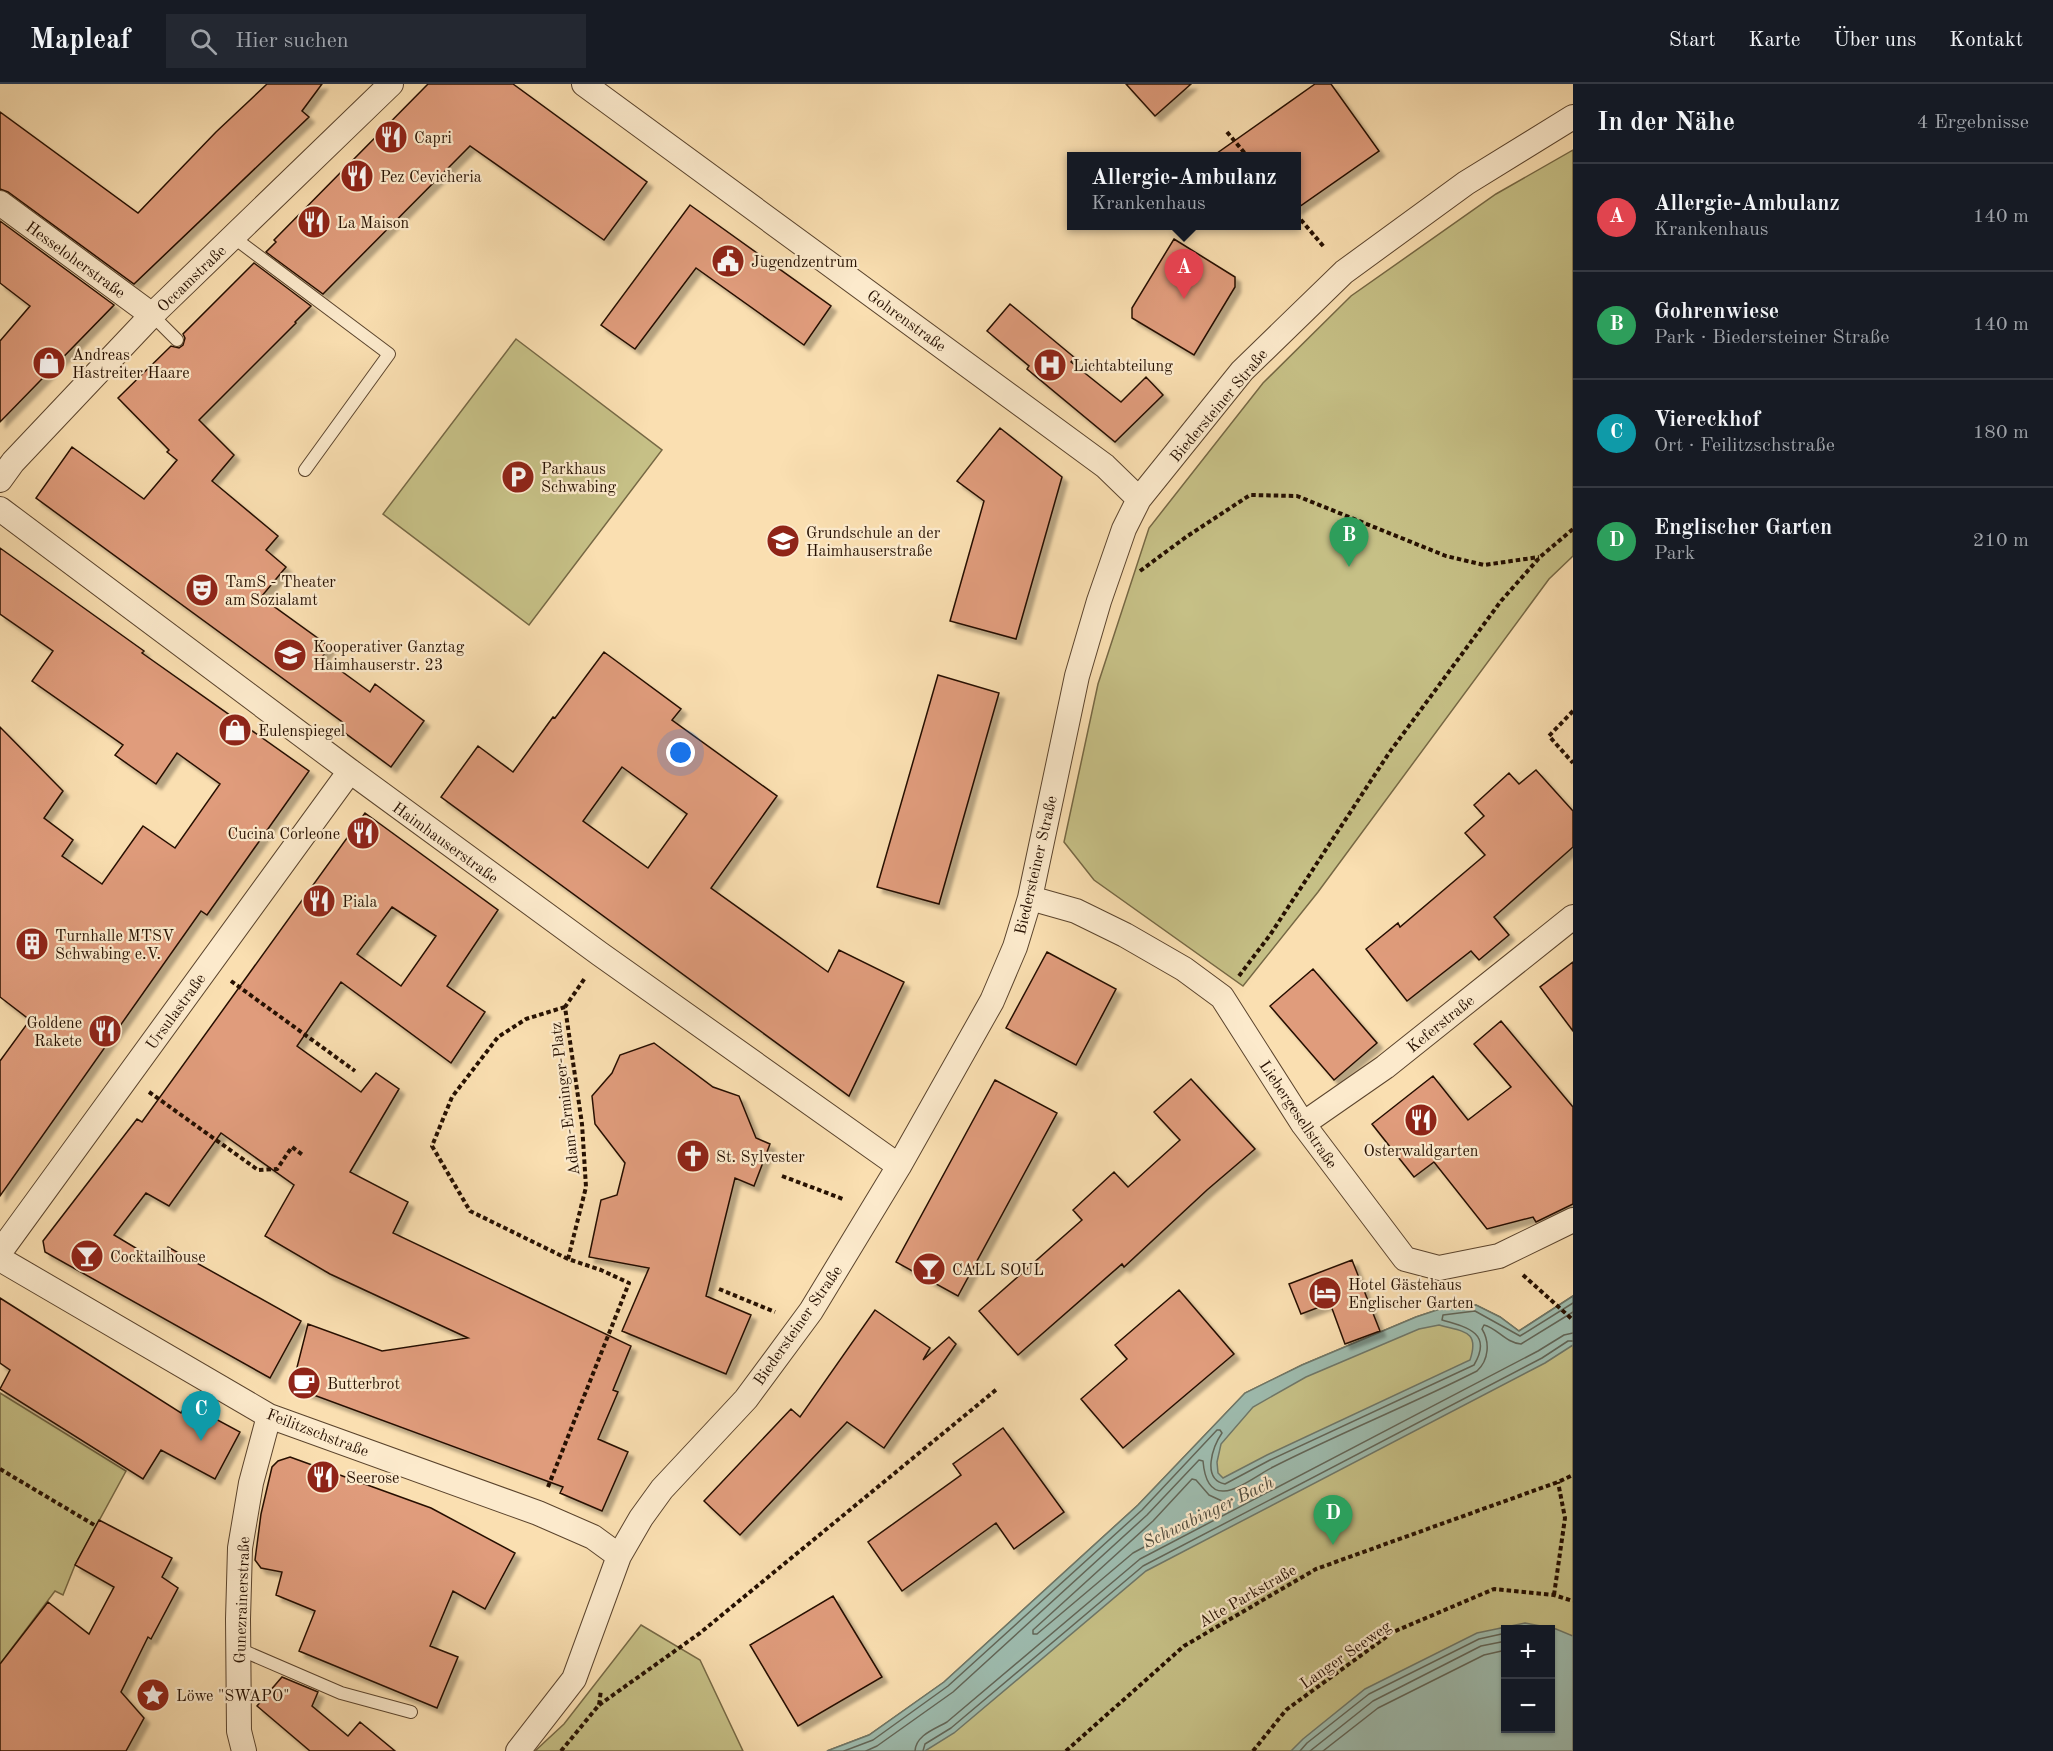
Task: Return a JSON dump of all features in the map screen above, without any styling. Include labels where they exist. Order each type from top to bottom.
[{"type":"street","name":"Occamstraße","points":[[0,480],[13,462],[152,315],[391,84]]},
{"type":"street","name":"Gohrenstraße","points":[[584,84],[1105,466],[1139,499]]},
{"type":"street","name":"Biedersteiner Straße","points":[[518,1751],[574,1679],[619,1556],[641,1518],[662,1489],[746,1399],[811,1311],[899,1166],[992,1001],[1015,947],[1030,898],[1077,676],[1099,601],[1124,529],[1139,499],[1242,371],[1344,272],[1466,183],[1573,117]]},
{"type":"street","name":"Hesseloherstraße","points":[[0,203],[152,315]]},
{"type":"street","name":"Haimhauserstraße","points":[[0,508],[350,771],[600,954],[899,1166]]},
{"type":"street","name":"Ursulastraße","points":[[0,1252],[350,771]]},
{"type":"street","name":"Liebergesellstraße","points":[[1030,898],[1076,911],[1125,935],[1184,969],[1222,998],[1303,1124],[1405,1259],[1439,1268],[1508,1263],[1573,1220]]},
{"type":"street","name":"Keferstraße","points":[[1303,1124],[1385,1067],[1573,917]]},
{"type":"street","name":"Feilitzschstraße","points":[[0,1259],[269,1416],[593,1536],[619,1556]]},
{"type":"street","name":"Gunezrainerstraße","points":[[244,1751],[239,1731],[240,1548],[251,1483],[269,1416]]},
{"type":"lane","points":[[233,237],[390,354],[305,470]]},
{"type":"lane","points":[[152,315],[177,340]]},
{"type":"lane","points":[[238,1649],[341,1693],[411,1712]]},
{"type":"path","points":[[1227,132],[1244,152]]},
{"type":"path","points":[[1301,220],[1324,247]]},
{"type":"path","points":[[1138,573],[1186,537],[1250,495],[1297,496],[1446,556],[1484,565],[1540,557]]},
{"type":"path","points":[[1222,998],[1270,935],[1389,753],[1501,601],[1540,557],[1573,529]]},
{"type":"path","points":[[1573,711],[1549,736],[1573,763]]},
{"type":"path","points":[[209,965],[355,1071]]},
{"type":"path","name":"Adam-Erminger-Platz","points":[[538,1514],[628,1283],[601,1270],[568,1259],[470,1211],[432,1146],[452,1097],[498,1037],[526,1019],[565,1007],[572,997]]},
{"type":"path","name":"Adam-Erminger-Platz","points":[[565,1007],[582,1124],[586,1187],[568,1259]]},
{"type":"path","points":[[128,1076],[258,1170],[277,1169],[292,1147],[304,1156]]},
{"type":"path","points":[[782,1176],[843,1199]]},
{"type":"path","points":[[1508,1263],[1573,1320]]},
{"type":"path","points":[[719,1289],[781,1314]]},
{"type":"path","points":[[599,1705],[700,1633],[997,1389]]},
{"type":"path","points":[[0,1469],[96,1526]]},
{"type":"path","name":"Alte Parkstraße","points":[[1066,1751],[1184,1646],[1316,1569],[1573,1475]]},
{"type":"path","points":[[1554,1595],[1565,1518],[1558,1482]]},
{"type":"path","name":"Langer Seeweg","points":[[1252,1751],[1286,1710],[1393,1632],[1494,1589],[1554,1595],[1573,1602]]},
{"type":"shaded area","points":[[1573,150],[1573,556],[1549,579],[1318,892],[1243,986],[1094,880],[1064,842],[1098,684],[1149,528],[1263,383],[1351,296],[1496,194]]},
{"type":"shaded area","points":[[516,339],[662,450],[529,625],[383,514]]},
{"type":"shaded area","points":[[1573,1296],[1573,1751],[827,1751],[869,1735],[944,1682],[1138,1505],[1245,1393],[1302,1365],[1416,1317],[1446,1307],[1476,1305],[1500,1317],[1519,1331]]},
{"type":"shaded area","points":[[0,1393],[126,1471],[75,1565],[63,1595],[55,1591],[0,1664]]},
{"type":"shaded area","points":[[641,1625],[700,1660],[743,1751],[535,1751],[564,1724]]},
{"type":"water","name":"Schwabinger Bach","points":[[1573,1296],[1573,1345],[1545,1363],[1146,1571],[954,1733],[925,1751],[827,1751],[869,1735],[944,1682],[1138,1505],[1245,1393],[1302,1365],[1416,1317],[1446,1307],[1476,1305],[1500,1317],[1519,1331]],"holes":[[[1439,1325],[1462,1331],[1471,1338],[1473,1350],[1470,1360],[1223,1478],[1218,1473],[1217,1462],[1221,1444],[1253,1407],[1306,1377],[1419,1329]]]},
{"type":"water","points":[[1501,1628],[1501,1733],[1555,1733],[1556,1629],[1573,1636],[1573,1751],[1291,1751],[1365,1689],[1477,1633]]},
{"type":"building","points":[[267,84],[322,84],[302,111],[309,117],[134,284],[8,192],[0,189],[0,112],[138,213],[216,132]]},
{"type":"building","points":[[428,84],[513,84],[647,182],[604,240],[470,146],[323,294],[266,252],[276,242],[274,240]]},
{"type":"building","points":[[1126,84],[1191,84],[1155,116]]},
{"type":"building","points":[[1315,84],[1331,84],[1379,151],[1301,206],[1301,152],[1219,152]]},
{"type":"building","points":[[690,205],[831,306],[804,345],[696,268],[635,349],[601,325]]},
{"type":"building","points":[[0,221],[114,305],[0,422],[0,341],[30,306],[0,283]]},
{"type":"building","points":[[1174,239],[1235,277],[1235,287],[1194,355],[1132,318],[1132,308]]},
{"type":"building","points":[[254,263],[311,306],[199,420],[234,455],[212,481],[278,536],[266,550],[286,567],[261,597],[330,647],[322,657],[370,692],[375,684],[424,721],[391,767],[341,730],[345,724],[36,498],[72,447],[144,499],[177,460],[118,398],[171,346],[179,348],[183,345],[185,338],[183,334]]},
{"type":"building","points":[[1010,304],[1075,358],[1071,362],[1121,402],[1146,377],[1163,395],[1115,442],[1027,369],[1029,366],[987,331]]},
{"type":"building","points":[[1000,428],[1062,477],[1016,639],[950,621],[984,501],[957,481]]},
{"type":"building","points":[[0,548],[144,651],[142,653],[309,771],[207,915],[201,911],[0,1196],[0,1061],[30,1020],[0,997],[0,727],[63,791],[44,818],[73,840],[62,856],[102,884],[143,826],[175,848],[220,784],[177,753],[156,784],[115,755],[123,745],[32,681],[53,651],[0,614]]},
{"type":"building","points":[[604,652],[681,709],[672,720],[777,796],[711,888],[828,972],[839,950],[904,982],[849,1096],[441,797],[478,746],[513,772],[553,717],[555,718]],"holes":[[[622,767],[687,814],[648,868],[583,821]]]},
{"type":"building","points":[[938,675],[999,693],[939,904],[877,887]]},
{"type":"building","points":[[1536,770],[1573,811],[1573,847],[1494,917],[1509,935],[1479,960],[1471,951],[1407,1001],[1366,949],[1398,923],[1400,927],[1485,855],[1465,833],[1484,816],[1474,805],[1509,773],[1519,784]]},
{"type":"building","points":[[365,813],[498,910],[447,986],[485,1012],[451,1063],[341,982],[297,1046],[361,1092],[376,1073],[399,1089],[350,1172],[408,1202],[393,1233],[631,1346],[613,1390],[618,1392],[598,1439],[628,1452],[602,1511],[560,1493],[563,1487],[292,1387],[308,1324],[382,1351],[468,1338],[330,1274],[265,1236],[294,1185],[221,1133],[169,1206],[146,1193],[114,1235],[159,1262],[168,1247],[301,1321],[270,1378],[45,1252],[43,1241],[137,1119],[142,1122]],"holes":[[[392,907],[436,936],[401,986],[357,954]]]},
{"type":"building","points":[[1047,952],[1116,989],[1076,1065],[1006,1028]]},
{"type":"building","points":[[1573,962],[1573,1031],[1540,987]]},
{"type":"building","points":[[1313,969],[1377,1043],[1334,1080],[1270,1006]]},
{"type":"building","points":[[1501,1021],[1573,1107],[1573,1204],[1536,1222],[1533,1217],[1487,1229],[1434,1162],[1414,1177],[1372,1124],[1433,1076],[1468,1120],[1511,1087],[1474,1044]]},
{"type":"building","name":"St. Sylvester","points":[[654,1043],[713,1087],[739,1096],[756,1138],[770,1144],[754,1186],[735,1178],[706,1296],[751,1315],[726,1374],[622,1331],[649,1268],[589,1257],[601,1200],[617,1195],[625,1163],[595,1124],[592,1096],[612,1073],[620,1055]]},
{"type":"building","points":[[1191,1079],[1255,1149],[1124,1267],[1122,1264],[1018,1355],[979,1311],[1082,1220],[1073,1210],[1114,1172],[1128,1187],[1180,1140],[1154,1112]]},
{"type":"building","points":[[995,1080],[1057,1113],[958,1296],[896,1262]]},
{"type":"building","points":[[1352,1260],[1380,1331],[1345,1344],[1330,1303],[1301,1314],[1289,1284]]},
{"type":"building","points":[[1179,1290],[1234,1354],[1123,1448],[1081,1399],[1127,1359],[1115,1345]]},
{"type":"building","points":[[0,1298],[181,1413],[186,1403],[240,1432],[215,1479],[161,1450],[143,1479],[0,1389],[10,1370],[0,1363]]},
{"type":"building","points":[[875,1310],[930,1348],[923,1360],[949,1337],[956,1344],[884,1448],[847,1422],[740,1535],[704,1501],[791,1409],[800,1417]]},
{"type":"building","points":[[1003,1428],[1064,1512],[1014,1549],[996,1523],[902,1591],[868,1542],[961,1475],[953,1464]]},
{"type":"building","points":[[290,1457],[431,1508],[515,1553],[485,1609],[453,1591],[430,1646],[458,1657],[437,1708],[299,1651],[315,1611],[276,1595],[282,1572],[261,1568],[255,1560],[261,1514],[272,1467],[278,1461]]},
{"type":"building","points":[[99,1520],[172,1558],[162,1577],[178,1588],[151,1639],[148,1637],[121,1692],[144,1718],[126,1751],[0,1751],[0,1664],[48,1602],[89,1634],[114,1587],[75,1565]]},
{"type":"building","points":[[833,1596],[882,1677],[798,1726],[750,1645]]},
{"type":"building","points":[[282,1677],[318,1692],[312,1706],[348,1736],[360,1722],[395,1751],[310,1751],[257,1706]]},
{"type":"place","name":"Capri","points":[[391,137]]},
{"type":"place","name":"Pez Cevicheria","points":[[357,176]]},
{"type":"place","name":"La Maison","points":[[314,222]]},
{"type":"place","name":"Jugendzentrum","points":[[728,261]]},
{"type":"place","name":"Allergie-Ambulanz","points":[[1184,299]]},
{"type":"place","name":"Andreas Hastreiter Haare","points":[[49,363]]},
{"type":"place","name":"Lichtabteilung","points":[[1050,365]]},
{"type":"place","name":"Parkhaus Schwabing","points":[[518,477]]},
{"type":"place","name":"Grundschule an der Haimhauserstraße","points":[[783,541]]},
{"type":"place","name":"Gohrenwiese","points":[[1349,567]]},
{"type":"place","name":"TamS - Theater am Sozialamt","points":[[202,590]]},
{"type":"place","name":"Kooperativer Ganztag Haimhauserstr. 23","points":[[290,655]]},
{"type":"place","name":"Eulenspiegel","points":[[235,730]]},
{"type":"place","name":"Cucina Corleone","points":[[363,833]]},
{"type":"place","name":"Piala","points":[[319,901]]},
{"type":"place","name":"Turnhalle MTSV Schwabing e.V.","points":[[32,944]]},
{"type":"place","name":"Goldene Rakete","points":[[105,1031]]},
{"type":"place","name":"Osterwaldgarten","points":[[1421,1120]]},
{"type":"place","name":"St. Sylvester","points":[[693,1156]]},
{"type":"place","name":"Cocktailhouse","points":[[87,1256]]},
{"type":"place","name":"CALL SOUL","points":[[929,1269]]},
{"type":"place","name":"Hotel Gästehaus Englischer Garten","points":[[1325,1293]]},
{"type":"place","name":"Butterbrot","points":[[304,1383]]},
{"type":"place","name":"Viereckhof","points":[[201,1441]]},
{"type":"place","name":"Seerose","points":[[323,1477]]},
{"type":"place","name":"Englischer Garten","points":[[1333,1545]]},
{"type":"place","name":"Löwe \"SWAPO\"","points":[[153,1695]]}]
